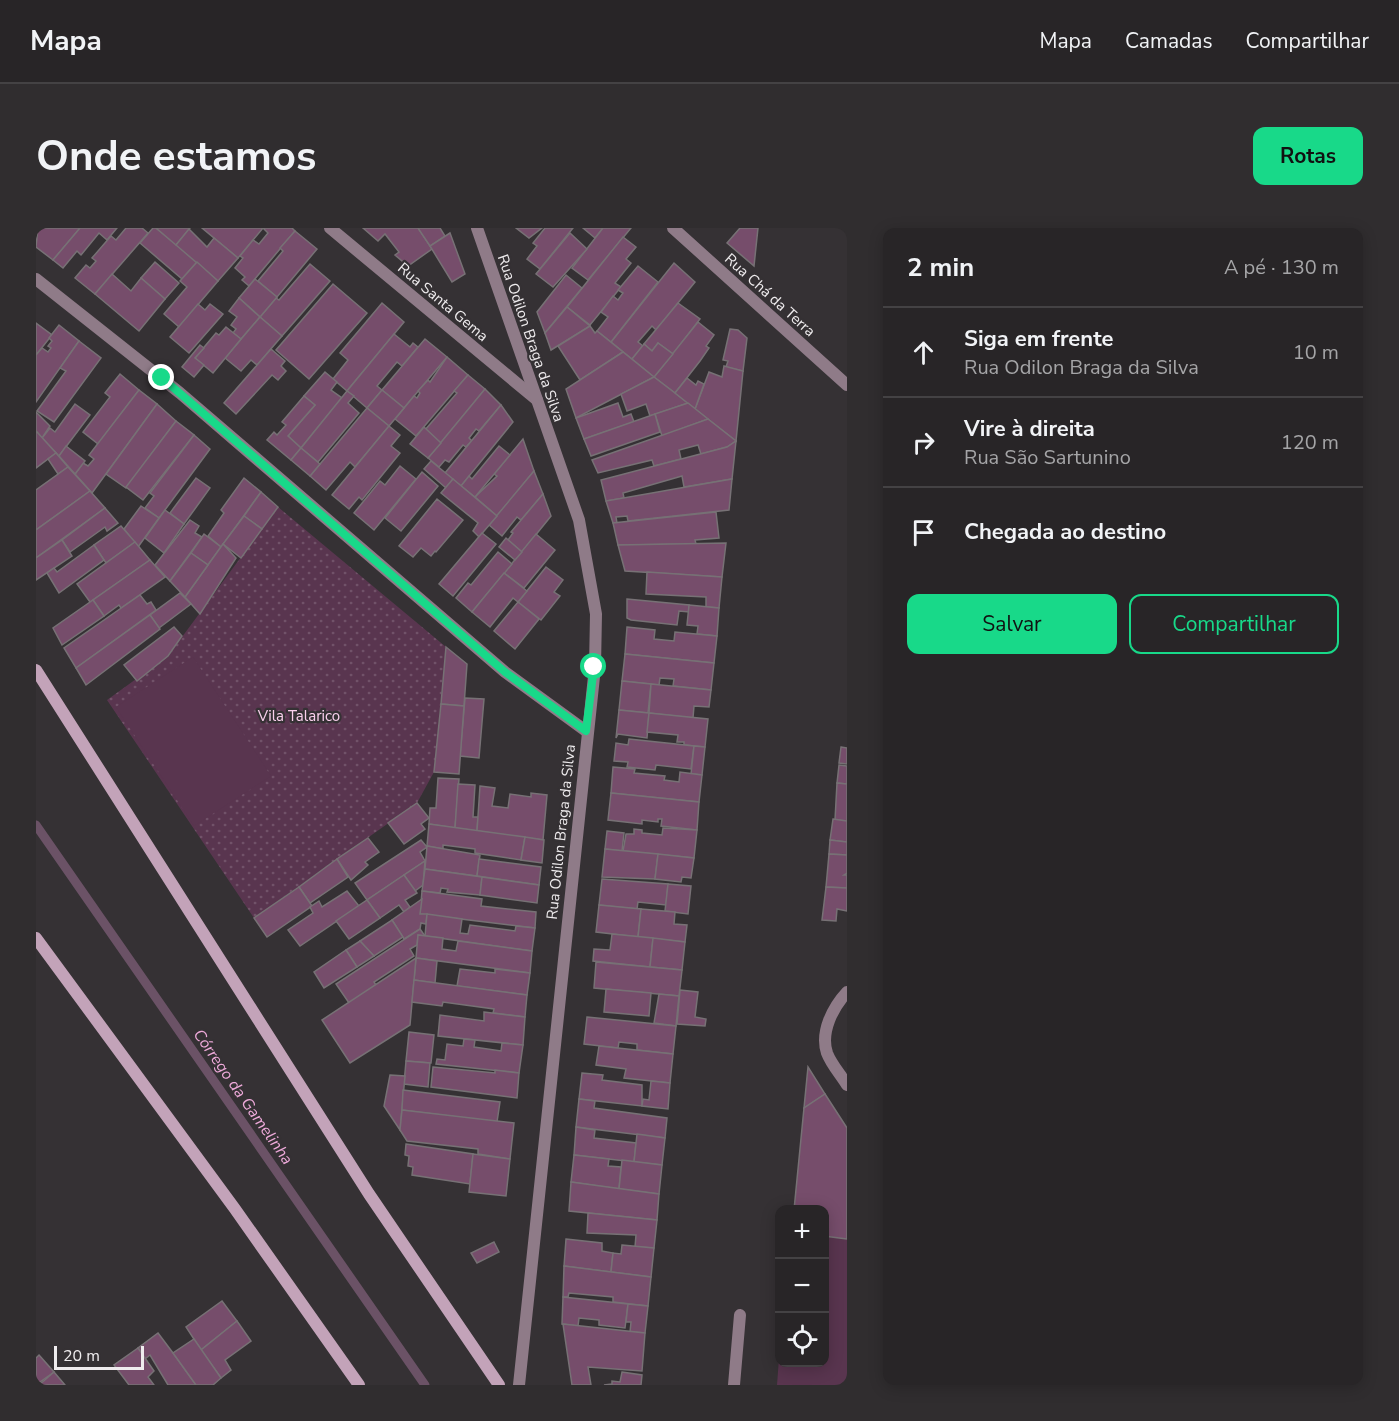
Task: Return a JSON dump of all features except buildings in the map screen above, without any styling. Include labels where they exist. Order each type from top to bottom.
[{"type":"main road","points":[[36,670],[369,1194],[499,1385]]},
{"type":"main road","points":[[36,938],[228,1200],[359,1385]]},
{"type":"street","name":"Rua Santa Gema","points":[[330,228],[537,400]]},
{"type":"street","name":"Rua Odilon Braga da Silva","points":[[477,228],[579,519],[590,565],[596,614],[594,667],[519,1385]]},
{"type":"street","name":"Rua Chá da Terra","points":[[673,228],[847,385]]},
{"type":"street","points":[[36,279],[180,393],[505,672],[586,731]]},
{"type":"street","points":[[847,992],[832,1011],[826,1030],[826,1052],[847,1085]]},
{"type":"street","points":[[734,1385],[740,1315]]},
{"type":"green space","name":"Vila Talarico","points":[[278,507],[446,647],[434,772],[417,803],[254,918],[107,700],[168,656]]},
{"type":"green space","points":[[193,657],[271,776],[194,826],[116,707]]},
{"type":"green space","points":[[829,1237],[847,1239],[847,1385],[777,1385],[778,1367],[829,1367]]},
{"type":"waterway","name":"Córrego da Gamelinha","points":[[36,825],[425,1385]]},
{"type":"route","points":[[162,378],[505,672],[586,731],[594,667]]}]
